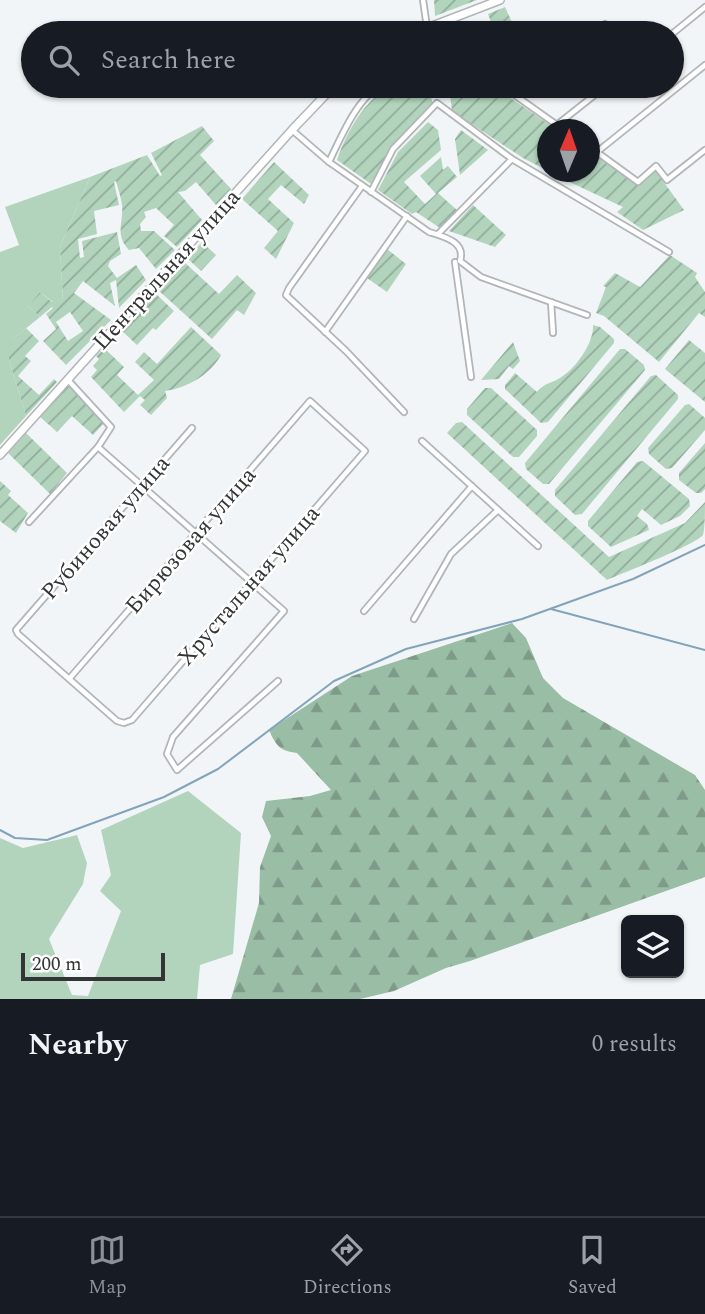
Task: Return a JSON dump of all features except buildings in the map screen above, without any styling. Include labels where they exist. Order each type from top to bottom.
[{"type":"main road","points":[[445,21],[500,0]]},
{"type":"main road","name":"Центральная улица","points":[[0,455],[323,98]]},
{"type":"street","points":[[423,0],[426,21]]},
{"type":"street","points":[[684,24],[705,7]]},
{"type":"street","points":[[684,82],[705,65]]},
{"type":"street","points":[[329,162],[345,128],[367,98]]},
{"type":"street","points":[[520,98],[549,119]]},
{"type":"street","points":[[565,119],[591,98]]},
{"type":"street","points":[[600,149],[664,98]]},
{"type":"street","points":[[371,192],[393,149],[437,103],[512,159],[669,252]]},
{"type":"street","points":[[292,130],[362,186],[429,232],[438,234],[461,248],[463,252],[460,261],[481,276],[586,315]]},
{"type":"street","points":[[600,155],[638,182],[656,166],[667,180],[705,149]]},
{"type":"street","points":[[438,234],[512,159]]},
{"type":"street","points":[[362,186],[286,295],[346,351],[404,412]]},
{"type":"street","points":[[325,332],[407,216]]},
{"type":"street","points":[[455,262],[471,377]]},
{"type":"street","points":[[551,302],[552,333]]},
{"type":"street","points":[[29,522],[98,447],[109,430],[109,424],[67,379]]},
{"type":"street","name":"Бирюзовая улица","points":[[69,679],[310,401],[365,451]]},
{"type":"street","name":"Рубиновая улица","points":[[69,679],[16,630],[192,428]]},
{"type":"street","points":[[422,441],[538,546]]},
{"type":"street","points":[[98,447],[284,611],[173,737],[167,754],[177,770],[278,681]]},
{"type":"street","name":"Хрустальная улица","points":[[69,679],[117,721],[124,723],[132,720],[365,451]]},
{"type":"street","points":[[363,611],[472,486]]},
{"type":"street","points":[[414,619],[451,554],[499,510]]},
{"type":"green space","points":[[434,0],[477,0],[435,16]]},
{"type":"green space","points":[[505,7],[511,21],[491,21],[488,14]]},
{"type":"green space","points":[[431,98],[433,104],[391,147],[371,184],[337,160],[346,138],[372,100]]},
{"type":"green space","points":[[450,98],[511,98],[541,119],[537,119],[537,165],[452,111]]},
{"type":"green space","points":[[428,122],[438,130],[441,150],[404,182],[425,204],[436,194],[420,176],[441,157],[443,170],[448,166],[457,177],[438,193],[457,210],[440,228],[416,212],[412,214],[378,190],[398,152]]},
{"type":"green space","points":[[202,126],[214,141],[200,155],[231,189],[216,205],[196,182],[185,191],[178,192],[202,220],[177,247],[164,236],[174,225],[156,208],[144,212],[146,217],[140,224],[141,231],[154,231],[175,250],[156,269],[139,248],[129,250],[124,244],[121,233],[122,202],[116,181],[114,182],[119,205],[94,211],[97,234],[78,239],[80,258],[84,257],[82,241],[117,232],[121,254],[110,261],[108,266],[117,278],[136,265],[146,280],[119,308],[116,280],[110,283],[115,306],[83,281],[74,293],[111,320],[66,365],[43,341],[56,329],[46,314],[53,308],[40,317],[28,306],[40,292],[52,302],[63,300],[60,247],[90,177],[147,155],[160,176],[162,175],[151,153]],"holes":[[[70,312],[83,331],[68,341],[56,322]]]},
{"type":"green space","points":[[461,130],[488,150],[460,175],[455,139]]},
{"type":"green space","points":[[600,159],[637,185],[655,170],[684,210],[643,230],[617,212],[623,207],[569,182],[600,182]]},
{"type":"green space","points":[[274,162],[309,195],[304,204],[281,185],[268,199],[294,223],[276,259],[264,248],[278,231],[242,199]]},
{"type":"green space","points":[[90,177],[60,247],[63,301],[53,302],[40,292],[28,306],[40,317],[9,342],[9,360],[26,416],[0,445],[0,252],[19,245],[5,207]]},
{"type":"green space","points":[[473,205],[506,235],[495,247],[449,231]]},
{"type":"green space","points":[[202,242],[216,255],[201,271],[187,258]]},
{"type":"green space","points":[[387,249],[406,264],[387,292],[367,278]]},
{"type":"green space","points":[[670,255],[697,273],[695,277],[705,292],[705,317],[699,313],[659,362],[604,316],[596,313],[606,287],[603,286],[615,273],[640,287]]},
{"type":"green space","points":[[184,262],[219,294],[237,275],[256,293],[244,315],[237,310],[212,339],[158,290]]},
{"type":"green space","points":[[155,293],[174,311],[137,345],[121,330]]},
{"type":"green space","points":[[593,325],[600,327],[614,339],[614,343],[548,422],[541,423],[505,389],[505,385],[515,373],[537,392],[560,378],[583,354],[591,339]]},
{"type":"green space","points":[[191,327],[221,355],[211,369],[197,379],[165,391],[167,398],[151,415],[140,405],[145,400],[140,396],[124,412],[91,377],[97,370],[93,366],[99,359],[96,356],[104,348],[124,367],[117,375],[138,395],[154,380],[135,362],[144,352],[157,364]]},
{"type":"green space","points":[[26,328],[39,341],[25,356],[31,361],[18,376],[39,395],[54,379],[57,382],[26,416],[9,360],[9,342]]},
{"type":"green space","points":[[689,340],[705,353],[705,402],[665,369]]},
{"type":"green space","points":[[513,342],[520,361],[513,369],[509,366],[499,379],[481,380]]},
{"type":"green space","points":[[620,349],[625,349],[644,365],[645,370],[549,484],[543,484],[526,469],[525,463]]},
{"type":"green space","points":[[656,375],[678,395],[678,399],[582,514],[575,515],[555,496],[555,490],[651,376]]},
{"type":"green space","points":[[68,386],[105,422],[93,435],[72,416],[57,432],[39,416]]},
{"type":"green space","points":[[485,388],[491,388],[537,430],[537,436],[519,457],[513,457],[467,415],[467,409]]},
{"type":"green space","points":[[689,404],[705,418],[705,430],[672,468],[666,469],[649,454],[648,448],[685,405]]},
{"type":"green space","points":[[462,422],[609,557],[685,523],[705,502],[703,535],[673,552],[607,580],[447,433],[456,423]]},
{"type":"green space","points":[[26,433],[67,473],[50,494],[8,453]]},
{"type":"green space","points":[[705,443],[705,489],[696,493],[679,480],[679,473]]},
{"type":"green space","points":[[643,461],[689,499],[690,506],[680,516],[661,525],[642,509],[637,516],[647,524],[649,530],[611,547],[588,526],[588,521],[637,462]]},
{"type":"green space","points":[[0,481],[11,491],[8,495],[28,513],[16,533],[0,521]]},
{"type":"green space","points":[[512,623],[526,638],[543,678],[563,698],[695,775],[705,790],[705,877],[446,968],[394,991],[360,999],[231,999],[259,903],[260,867],[271,836],[262,817],[266,801],[310,796],[331,790],[297,753],[279,747],[269,730],[352,676]]},
{"type":"green space","points":[[188,791],[241,833],[233,954],[200,965],[197,999],[0,999],[0,838],[23,848],[77,835],[87,863],[83,884],[49,939],[72,995],[88,996],[121,911],[100,891],[111,875],[101,830]]},
{"type":"waterway","points":[[0,830],[15,838],[47,840],[164,797],[218,769],[334,681],[406,649],[522,619],[633,579],[705,545]]},
{"type":"waterway","points":[[551,609],[705,650]]}]
